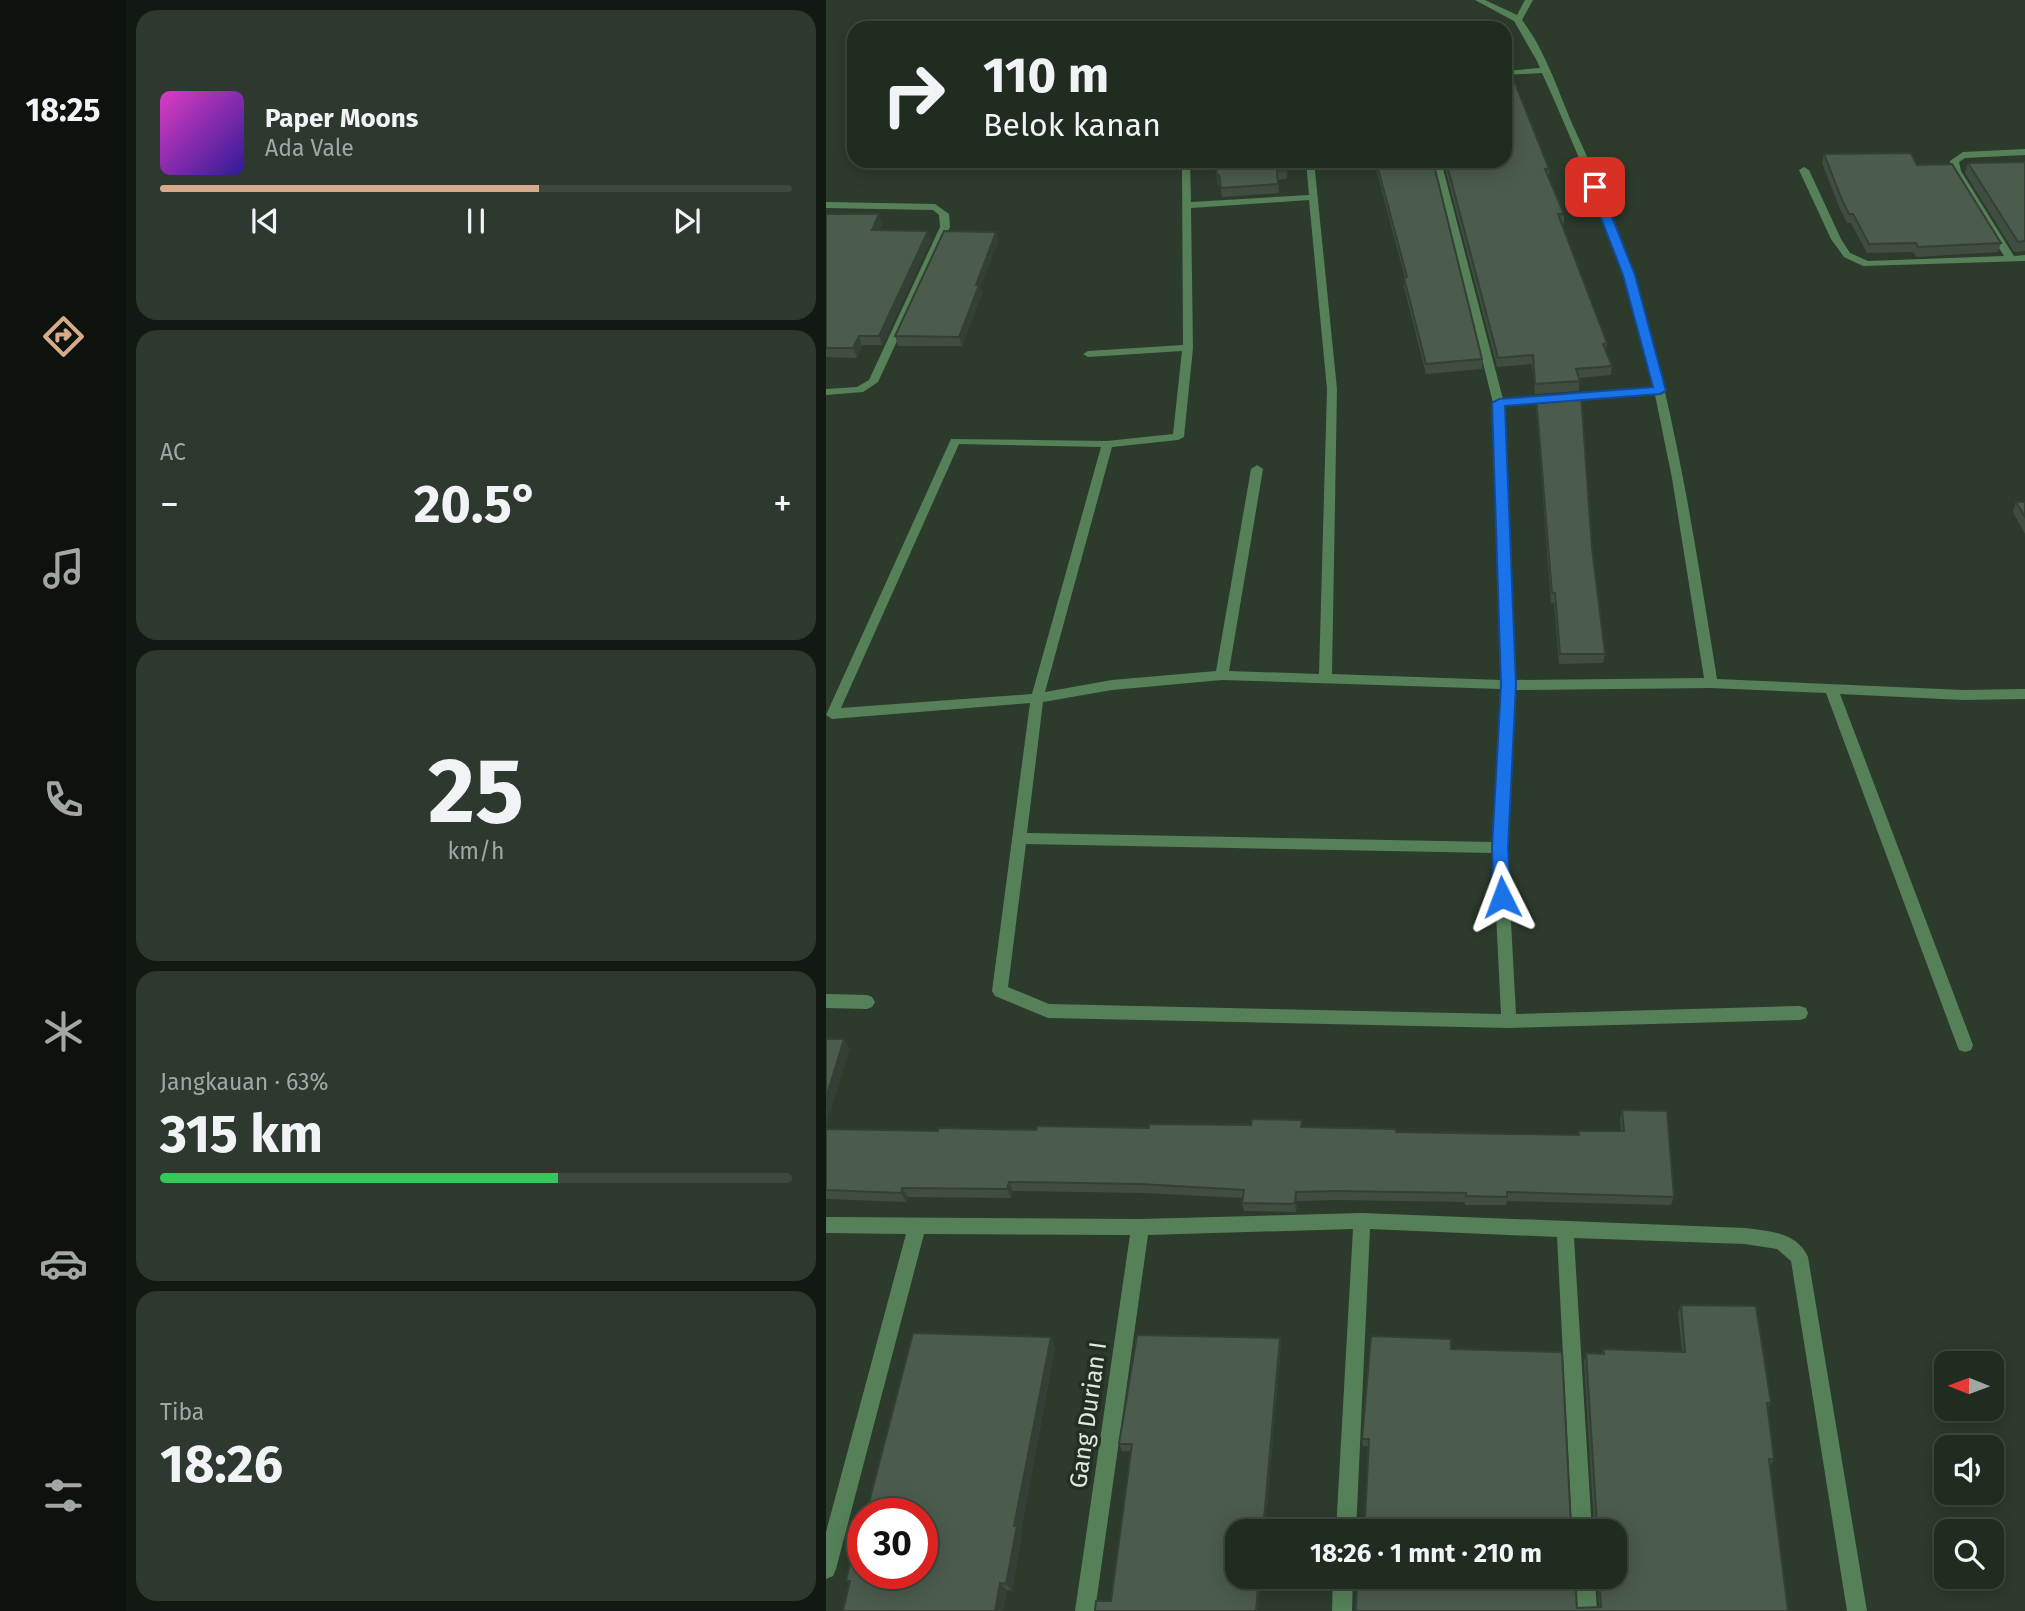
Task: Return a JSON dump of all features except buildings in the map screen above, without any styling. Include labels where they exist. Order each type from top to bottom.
[{"type":"street","points":[[1479,0],[1518,20],[1545,70],[1629,275],[1660,391],[1679,484],[1711,683]]},
{"type":"street","points":[[1518,20],[1529,0]]},
{"type":"street","points":[[1512,72],[1545,70]]},
{"type":"street","points":[[2011,259],[1956,171],[1954,161],[1963,155],[2025,152]]},
{"type":"street","points":[[1186,168],[1188,348],[1178,437],[1107,444],[955,441],[832,714],[1037,698],[1112,685],[1222,675],[1508,685],[1711,683],[1963,695],[2025,694]]},
{"type":"street","points":[[1311,168],[1332,389],[1325,680]]},
{"type":"street","points":[[1439,168],[1499,403],[1508,685],[1500,848],[1509,1021]]},
{"type":"street","points":[[1804,170],[1836,239],[1847,255],[1866,264],[2025,258]]},
{"type":"street","points":[[1188,205],[1314,198]]},
{"type":"street","points":[[826,205],[935,207],[944,214],[945,227],[873,382],[859,390],[826,392]]},
{"type":"street","points":[[1088,354],[1188,348]]},
{"type":"street","points":[[1499,403],[1660,391]]},
{"type":"street","points":[[1107,444],[1037,698],[1000,992],[1048,1011],[1509,1021],[1800,1013]]},
{"type":"street","points":[[1222,675],[1257,470]]},
{"type":"street","points":[[1831,688],[1965,1045]]},
{"type":"street","points":[[1019,838],[1500,848]]},
{"type":"street","points":[[826,1001],[867,1002]]},
{"type":"street","points":[[1347,1519],[1362,1221]]},
{"type":"street","points":[[826,1225],[1140,1227],[1362,1221],[1745,1236],[1781,1241],[1800,1257],[1857,1611]]},
{"type":"street","points":[[826,1569],[917,1226]]},
{"type":"street","name":"Gang Durian I","points":[[1085,1611],[1140,1227]]},
{"type":"street","points":[[1565,1229],[1581,1519]]},
{"type":"street","points":[[1342,1611],[1343,1589]]},
{"type":"street","points":[[1586,1589],[1587,1611]]},
{"type":"route","points":[[1502,897],[1500,848],[1508,685],[1499,403],[1660,391],[1629,275],[1595,187]]}]
